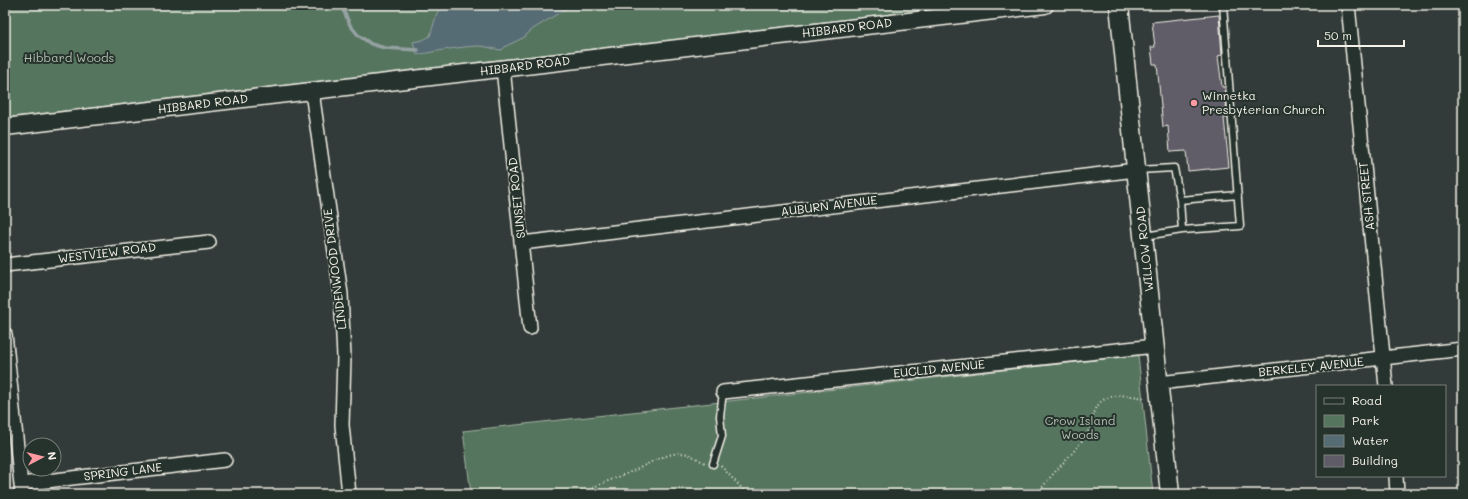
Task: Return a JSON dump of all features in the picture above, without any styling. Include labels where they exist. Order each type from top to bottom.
[{"type":"main road","name":"WILLOW ROAD","points":[[1119,5],[1170,494]]},
{"type":"street","name":"HIBBARD ROAD","points":[[5,127],[1045,5]]},
{"type":"street","name":"ASH STREET","points":[[1348,5],[1386,385]]},
{"type":"street","name":"SUNSET ROAD","points":[[503,68],[530,328]]},
{"type":"street","name":"LINDENWOOD DRIVE","points":[[312,92],[341,294],[344,358],[342,425],[349,494]]},
{"type":"street","name":"AUBURN AVENUE","points":[[522,243],[1136,170]]},
{"type":"street","name":"WESTVIEW ROAD","points":[[5,265],[209,242]]},
{"type":"street","points":[[5,334],[21,489]]},
{"type":"street","name":"EUCLID AVENUE","points":[[723,392],[1155,346]]},
{"type":"street","name":"BERKELEY AVENUE","points":[[1159,383],[1463,349]]},
{"type":"street","name":"SPRING LANE","points":[[21,489],[225,460]]},
{"type":"street","points":[[1396,477],[1397,494]]},
{"type":"lane","points":[[1143,236],[1182,230],[1240,226],[1223,5]]},
{"type":"lane","points":[[1136,170],[1174,168],[1180,200],[1182,230]]},
{"type":"lane","points":[[1180,200],[1238,195]]},
{"type":"lane","points":[[713,464],[722,436],[720,416],[723,392]]},
{"type":"path","points":[[1038,494],[1056,469],[1081,442],[1088,430],[1096,407],[1104,399],[1116,395],[1145,398]]},
{"type":"path","points":[[589,494],[590,489],[602,483],[635,470],[659,458],[679,454],[688,454],[707,464],[722,466],[747,494]]},
{"type":"green space","name":"Hibbard Woods","points":[[5,5],[970,5],[5,118]]},
{"type":"green space","name":"Crow Island Woods","points":[[1138,355],[1153,494],[471,494],[463,431]]},
{"type":"water","points":[[443,5],[513,5],[518,9],[534,7],[537,5],[572,5],[533,29],[523,38],[506,46],[502,50],[478,46],[455,48],[417,55],[413,42],[423,40],[430,36],[437,13]]},
{"type":"building","name":"Winnetka Presbyterian Church","points":[[1219,15],[1222,55],[1218,56],[1222,87],[1225,87],[1227,118],[1224,118],[1229,167],[1188,171],[1186,151],[1170,152],[1168,126],[1163,127],[1157,64],[1153,64],[1151,47],[1155,47],[1152,22]]},
{"type":"waterway","points":[[341,5],[350,25],[358,35],[371,44],[385,48],[418,50]]},
{"type":"place","name":"Winnetka Presbyterian Church","points":[[1194,103]]}]
